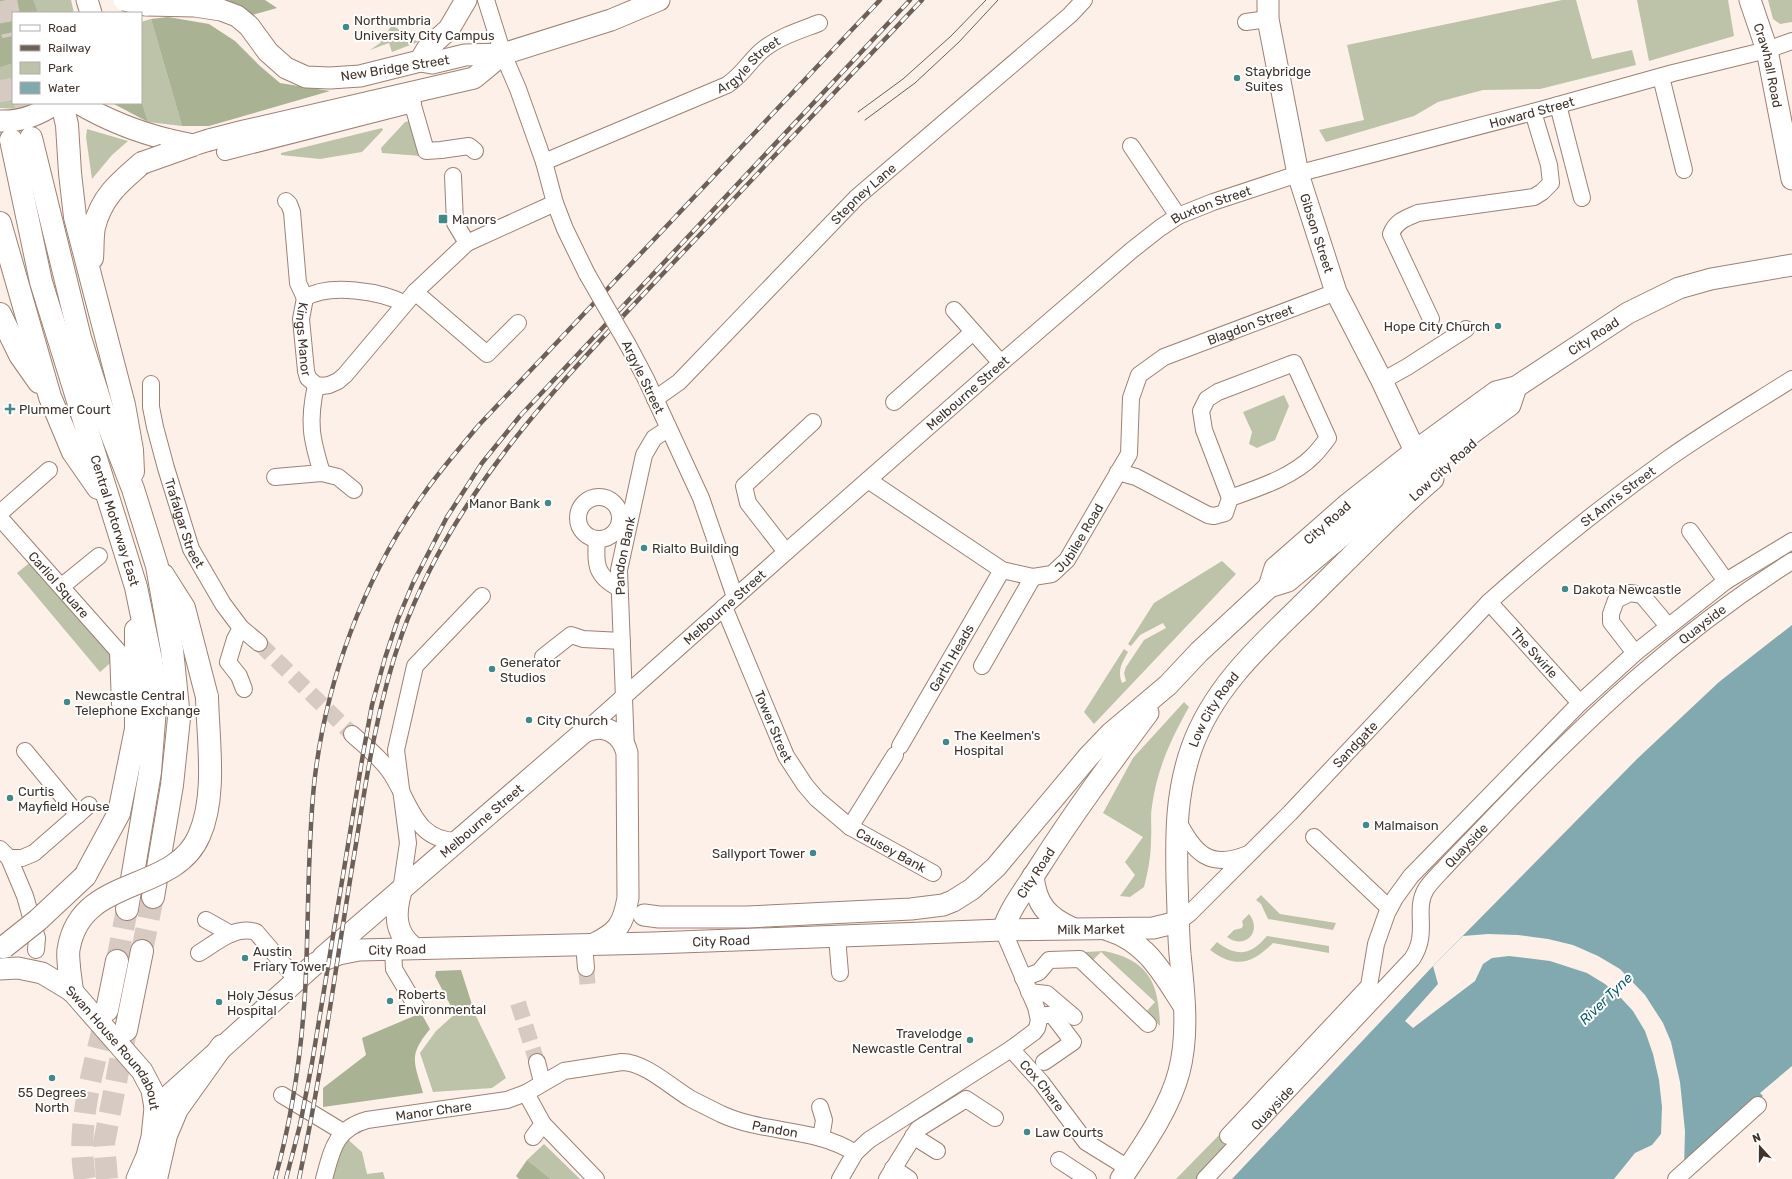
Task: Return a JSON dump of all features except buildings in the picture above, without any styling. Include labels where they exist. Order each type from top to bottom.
[{"type":"highway","points":[[62,104],[66,124],[75,217],[124,405],[132,450],[133,489]]},
{"type":"highway","name":"Central Motorway East","points":[[127,909],[150,772],[156,695],[151,660],[136,587],[41,282],[21,139],[104,414],[133,489],[157,566],[172,650],[179,718],[172,785],[153,897]]},
{"type":"highway","points":[[91,276],[94,227],[104,201],[115,187],[142,163],[209,146]]},
{"type":"highway","points":[[0,223],[50,397],[73,452],[110,506]]},
{"type":"highway","points":[[0,314],[20,355],[50,397]]},
{"type":"highway","points":[[72,990],[68,948],[73,930],[83,914],[108,895],[165,871],[186,855],[199,838],[206,817],[210,783],[207,698],[184,608],[157,566]]},
{"type":"highway","points":[[2,949],[38,920],[85,876],[119,814],[136,729],[136,587]]},
{"type":"highway","points":[[126,1030],[142,951]]},
{"type":"highway","points":[[107,1010],[117,961]]},
{"type":"highway","points":[[144,1178],[166,1135],[177,1109],[222,1046]]},
{"type":"main road","points":[[87,0],[91,12]]},
{"type":"main road","name":"New Bridge Street","points":[[124,0],[146,5],[195,6],[221,10],[237,16],[250,26],[268,52],[286,68],[306,77],[360,76],[420,61],[432,63],[465,55],[503,54],[611,20],[659,0]]},
{"type":"main road","points":[[420,61],[427,49],[449,29],[466,0]]},
{"type":"main road","name":"Crawhall Road","points":[[1750,0],[1767,50],[1787,124],[1791,173]]},
{"type":"main road","name":"Gibson Street","points":[[1268,9],[1298,174],[1336,292],[1382,381],[1415,451]]},
{"type":"main road","points":[[80,104],[95,113],[145,134],[209,146],[244,131],[411,99],[474,78],[503,54]]},
{"type":"main road","points":[[0,122],[15,122],[44,112],[55,104]]},
{"type":"main road","name":"City Road","points":[[1269,587],[1276,568],[1348,504],[1415,451],[1496,392],[1516,387],[1628,313],[1679,288],[1712,279],[1792,265]]},
{"type":"main road","name":"Low City Road","points":[[1178,922],[1177,818],[1182,783],[1201,725],[1216,697],[1239,668],[1360,547],[1424,487],[1479,439],[1482,427],[1510,405],[1516,387]]},
{"type":"main road","name":"City Road","points":[[155,1108],[296,979],[316,963],[331,957],[359,950],[413,947],[689,942],[1003,930],[1012,909],[1093,786],[1168,685],[1199,652],[1269,587],[1288,581],[1386,499],[1450,449],[1482,427]]},
{"type":"main road","points":[[1415,451],[1431,452],[1450,449]]},
{"type":"main road","name":"City Road","points":[[1386,499],[1415,451]]},
{"type":"main road","name":"Low City Road","points":[[1360,547],[1386,499]]},
{"type":"main road","name":"City Road","points":[[644,915],[659,917],[747,916],[911,909],[943,905],[953,901],[972,889],[996,868],[1094,751],[1111,733],[1168,685]]},
{"type":"main road","points":[[584,732],[595,728],[608,730],[622,740],[626,753],[628,898],[625,917],[616,930],[588,944]]},
{"type":"main road","name":"Melbourne Street","points":[[316,963],[402,891],[584,732]]},
{"type":"main road","points":[[1033,876],[1036,895],[1044,909],[1056,921],[1073,929]]},
{"type":"main road","points":[[402,891],[396,919],[401,934],[413,947]]},
{"type":"main road","points":[[628,898],[644,915],[661,928],[689,942]]},
{"type":"main road","points":[[1124,1174],[1162,1111],[1174,1087],[1182,1059],[1185,1008],[1178,922]]},
{"type":"main road","name":"Milk Market","points":[[1003,930],[1153,928],[1178,922]]},
{"type":"main road","points":[[1104,929],[1122,935],[1151,957],[1185,1008]]},
{"type":"main road","name":"Swan House Roundabout","points":[[0,968],[18,968],[42,973],[72,990],[142,1071],[152,1090],[155,1108],[152,1137],[144,1178]]},
{"type":"main road","points":[[142,1071],[164,1079],[189,1076]]},
{"type":"street","name":"Argyle Street","points":[[486,0],[503,54],[518,89],[544,162],[555,203],[565,229],[587,274],[628,344],[646,379],[701,498],[729,602]]},
{"type":"street","name":"Stepney Lane","points":[[655,399],[679,382],[857,197],[1070,15],[1084,0]]},
{"type":"street","points":[[1246,22],[1268,9]]},
{"type":"street","name":"Argyle Street","points":[[544,162],[727,85],[739,77],[764,48],[776,41],[819,23]]},
{"type":"street","name":"Howard Street","points":[[1298,174],[1767,50],[1792,41]]},
{"type":"street","points":[[1661,77],[1684,170]]},
{"type":"street","points":[[411,99],[426,151],[469,146],[475,151]]},
{"type":"street","points":[[1558,105],[1582,198]]},
{"type":"street","points":[[1431,319],[1391,234],[1394,226],[1403,219],[1418,214],[1534,197],[1542,192],[1551,183],[1549,165],[1533,112]]},
{"type":"street","points":[[1131,146],[1178,216]]},
{"type":"street","name":"Buxton Street","points":[[1132,250],[1178,216],[1213,202],[1298,174]]},
{"type":"street","points":[[453,176],[456,223],[467,243]]},
{"type":"street","points":[[286,201],[292,212],[298,283],[305,298]]},
{"type":"street","name":"Kings Manor","points":[[410,298],[352,291],[328,290],[316,292],[305,298],[301,319],[305,366],[308,378],[316,385],[322,386],[338,381],[345,375],[410,298],[467,243],[555,203]]},
{"type":"street","name":"Melbourne Street","points":[[584,732],[729,602],[1132,250]]},
{"type":"street","name":"Blagdon Street","points":[[1164,357],[1336,292]]},
{"type":"street","points":[[410,298],[487,354],[518,323]]},
{"type":"street","points":[[954,310],[1001,363]]},
{"type":"street","points":[[1382,381],[1408,367],[1466,329]]},
{"type":"street","points":[[894,402],[973,332]]},
{"type":"street","name":"Jubilee Road","points":[[868,480],[1002,570],[1033,578],[1052,574],[1067,560],[1130,454],[1131,398],[1139,375],[1164,357]]},
{"type":"street","points":[[1118,472],[1136,477],[1208,515],[1214,516],[1225,513],[1230,498],[1204,430],[1201,411],[1207,399],[1218,392],[1294,363],[1328,438],[1314,455],[1290,473],[1258,488],[1230,498]]},
{"type":"street","name":"St Ann's Street","points":[[1459,634],[1489,602],[1518,576],[1645,475],[1690,443],[1792,379]]},
{"type":"street","name":"Trafalgar Street","points":[[151,384],[151,407],[155,427],[191,549],[223,604],[241,628],[259,643]]},
{"type":"street","name":"Kings Manor","points":[[316,385],[312,405],[311,429],[322,473]]},
{"type":"street","points":[[786,552],[748,503],[744,486],[813,422]]},
{"type":"street","name":"Pandon Bank","points":[[626,753],[625,695],[619,570],[644,455],[654,438],[668,429]]},
{"type":"street","points":[[0,513],[49,470]]},
{"type":"street","points":[[275,477],[322,473],[338,477],[354,490]]},
{"type":"street","name":"Carliol Square","points":[[0,518],[62,586],[118,651],[120,704]]},
{"type":"street","points":[[1690,531],[1726,581]]},
{"type":"street","points":[[597,539],[596,555],[599,570],[607,582],[619,588]]},
{"type":"street","name":"Quayside","points":[[1228,1136],[1369,986],[1376,944],[1389,908],[1411,876],[1580,703],[1635,653],[1726,581],[1792,541]]},
{"type":"street","points":[[62,586],[99,556]]},
{"type":"street","name":"Quayside","points":[[1205,1179],[1412,959],[1420,946],[1422,902],[1426,889],[1469,842],[1553,754],[1624,687],[1694,629],[1746,591],[1792,561]]},
{"type":"street","name":"Garth Heads","points":[[850,827],[897,750],[1002,570]]},
{"type":"street","points":[[982,666],[1033,578]]},
{"type":"street","points":[[1635,653],[1611,622],[1611,614],[1616,600],[1630,593],[1642,594],[1668,626]]},
{"type":"street","points":[[459,841],[442,839],[422,827],[415,818],[396,750],[414,666],[482,596]]},
{"type":"street","name":"Tower Street","points":[[729,602],[786,756],[817,799],[850,827]]},
{"type":"street","name":"The Swirle","points":[[1489,602],[1580,703]]},
{"type":"street","points":[[241,628],[235,639],[228,662],[239,676],[244,689]]},
{"type":"street","name":"Sandgate","points":[[1178,922],[1190,913],[1290,813],[1459,634]]},
{"type":"street","points":[[542,657],[571,635],[583,639],[622,641]]},
{"type":"street","points":[[352,734],[405,786],[408,843],[402,891]]},
{"type":"street","points":[[4,853],[22,858],[34,853],[84,810],[25,751]]},
{"type":"street","name":"Sandgate","points":[[1177,818],[1191,844],[1201,853],[1222,860],[1236,858],[1250,853]]},
{"type":"street","name":"Causey Bank","points":[[850,827],[933,873]]},
{"type":"street","points":[[1314,837],[1389,908]]},
{"type":"street","points":[[4,853],[25,896],[37,938],[36,950]]},
{"type":"street","points":[[206,920],[231,934]]},
{"type":"street","points":[[199,953],[231,934],[241,930],[249,930],[256,932],[296,979]]},
{"type":"street","points":[[840,1179],[855,1153],[869,1140],[1011,1049],[1034,1032],[1038,1024],[1038,1015],[1003,930]]},
{"type":"street","points":[[836,937],[840,973]]},
{"type":"street","points":[[586,968],[588,944]]},
{"type":"street","points":[[393,948],[394,970],[416,1006]]},
{"type":"street","points":[[1026,985],[1048,960],[1080,959],[1148,1024]]},
{"type":"street","points":[[1026,985],[1047,994],[1074,1017]]},
{"type":"street","points":[[1038,1015],[1051,1015],[1054,1017],[1073,1042],[1044,1062]]},
{"type":"street","name":"Cox Chare","points":[[1011,1049],[1037,1076],[1086,1142],[1124,1174]]},
{"type":"street","points":[[537,1062],[542,1082]]},
{"type":"street","name":"Pandon","points":[[526,1093],[542,1082],[564,1071],[611,1063],[628,1062],[639,1065],[691,1099],[723,1115],[770,1128],[821,1138],[845,1147],[855,1153]]},
{"type":"street","points":[[526,1093],[541,1120],[596,1179]]},
{"type":"street","name":"Manor Chare","points":[[343,1132],[350,1127],[367,1120],[508,1100],[526,1093]]},
{"type":"street","points":[[282,1095],[343,1132],[333,1149],[324,1179]]},
{"type":"street","points":[[910,1179],[890,1174],[918,1128],[966,1099],[995,1118]]},
{"type":"street","points":[[508,1100],[541,1120]]},
{"type":"street","points":[[1676,1179],[1758,1104]]},
{"type":"street","points":[[820,1107],[824,1120],[821,1138]]},
{"type":"street","points":[[533,1137],[541,1120]]},
{"type":"street","points":[[913,1136],[937,1151]]},
{"type":"street","points":[[1059,1160],[1088,1179]]},
{"type":"green space","points":[[0,0],[71,0],[74,12],[12,12],[12,104],[34,104],[20,109],[0,108]]},
{"type":"green space","points":[[0,0],[33,0],[38,12],[12,12],[12,63],[0,67]]},
{"type":"green space","points":[[219,0],[265,0],[277,8],[252,15]]},
{"type":"green space","points":[[1562,0],[1576,0],[1592,59],[1632,50],[1636,65],[1540,89],[1483,90],[1438,102],[1414,116],[1326,142],[1319,130],[1364,120],[1347,45]]},
{"type":"green space","points":[[1637,0],[1728,0],[1734,36],[1649,61]]},
{"type":"green space","points":[[1768,0],[1792,0],[1792,22],[1780,24],[1773,19]]},
{"type":"green space","points":[[168,17],[209,24],[235,41],[260,66],[280,83],[330,91],[209,126],[182,126],[151,19]]},
{"type":"green space","points":[[151,19],[182,126],[148,122],[142,102],[142,22]]},
{"type":"green space","points":[[392,25],[418,42],[392,52],[389,43],[370,50],[380,43]]},
{"type":"green space","points":[[142,102],[148,122],[114,104],[142,104]]},
{"type":"green space","points":[[410,121],[421,156],[382,153],[381,148],[405,122]]},
{"type":"green space","points":[[382,128],[383,130],[362,152],[320,159],[281,155],[281,153]]},
{"type":"green space","points":[[87,129],[128,141],[112,155],[92,179],[86,137]]},
{"type":"green space","points":[[1284,395],[1289,406],[1275,440],[1257,448],[1249,444],[1252,432],[1243,412]]},
{"type":"green space","points":[[33,560],[116,658],[100,672],[17,573]]},
{"type":"green space","points":[[1222,561],[1236,574],[1094,724],[1084,712],[1124,649],[1128,652],[1120,670],[1122,683],[1126,681],[1124,673],[1126,667],[1144,640],[1166,628],[1163,623],[1140,635],[1131,646],[1128,644],[1154,603]]},
{"type":"green space","points":[[1184,702],[1189,707],[1176,731],[1161,767],[1154,792],[1151,814],[1150,858],[1144,887],[1130,897],[1120,896],[1135,875],[1125,862],[1143,837],[1103,813],[1133,758]]},
{"type":"green space","points":[[1261,895],[1280,914],[1336,923],[1333,930],[1268,919],[1261,904],[1256,900]]},
{"type":"green space","points":[[1249,914],[1253,921],[1254,927],[1253,933],[1250,937],[1246,940],[1240,941],[1227,937],[1234,930],[1242,928],[1242,921]]},
{"type":"green space","points":[[1267,936],[1329,946],[1329,953],[1273,943],[1258,956],[1243,962],[1235,962],[1227,960],[1210,950],[1217,942],[1224,947],[1237,952],[1249,951],[1261,943]]},
{"type":"green space","points":[[1104,951],[1132,960],[1141,967],[1148,976],[1154,986],[1157,997],[1160,1026],[1146,1012],[1155,1002],[1101,952],[1093,960],[1085,952]]},
{"type":"green space","points":[[461,970],[475,1014],[455,1014],[435,976],[436,971]]},
{"type":"green space","points":[[421,1013],[430,1029],[418,1046],[415,1059],[415,1066],[423,1093],[323,1107],[323,1088],[366,1055],[362,1038]]},
{"type":"green space","points":[[455,1014],[475,1014],[506,1078],[492,1088],[433,1092],[420,1053],[436,1031]]},
{"type":"green space","points":[[1223,1131],[1233,1140],[1197,1179],[1176,1179]]},
{"type":"green space","points":[[345,1137],[362,1152],[367,1174],[383,1172],[385,1179],[332,1179]]},
{"type":"green space","points":[[544,1144],[580,1179],[551,1179],[527,1160]]},
{"type":"green space","points":[[527,1160],[551,1179],[519,1179],[516,1176]]},
{"type":"water","name":"River Tyne","points":[[1792,625],[1792,1066],[1760,1093],[1763,1096],[1670,1179],[1232,1179],[1433,966],[1637,759],[1719,682]]},
{"type":"pier","points":[[1488,934],[1518,935],[1548,939],[1573,945],[1598,956],[1620,969],[1645,995],[1663,1023],[1671,1042],[1680,1082],[1685,1131],[1684,1167],[1670,1179],[1614,1179],[1635,1153],[1652,1145],[1661,1134],[1662,1107],[1659,1080],[1653,1054],[1645,1031],[1633,1011],[1605,984],[1587,973],[1550,961],[1509,956],[1492,958],[1483,964],[1475,981],[1413,1028],[1405,1021],[1438,984],[1433,966],[1463,936]]},
{"type":"tunnel","points":[[6,0],[12,31]]},
{"type":"tunnel","points":[[0,80],[11,139]]},
{"type":"tunnel","points":[[25,104],[31,137]]},
{"type":"tunnel","points":[[259,643],[352,734]]},
{"type":"tunnel","points":[[142,951],[153,897]]},
{"type":"tunnel","points":[[117,961],[127,909]]},
{"type":"tunnel","points":[[586,968],[588,989]]},
{"type":"tunnel","points":[[518,1003],[537,1062]]},
{"type":"tunnel","points":[[85,1179],[83,1158],[84,1115],[92,1073],[107,1011]]},
{"type":"tunnel","points":[[107,1179],[104,1143],[126,1031]]},
{"type":"tram line","points":[[858,112],[903,79],[951,36],[986,0]]},
{"type":"tram line","points":[[865,120],[915,83],[959,42],[998,0]]},
{"type":"railway","points":[[275,1179],[291,1110],[301,1040],[305,993],[312,811],[319,746],[327,708],[338,669],[366,595],[383,559],[425,492],[478,426],[880,0]]},
{"type":"railway","points":[[286,1179],[300,1125],[312,1063],[372,705],[398,619],[413,583],[447,517],[482,463],[520,416],[910,0]]},
{"type":"railway","points":[[299,1179],[323,1054],[364,791],[374,738],[386,686],[402,634],[425,579],[453,528],[484,480],[518,434],[555,390],[922,0]]},
{"type":"place","name":"Northumbria University City Campus","points":[[346,27]]},
{"type":"place","name":"Staybridge Suites","points":[[1237,78]]},
{"type":"place","name":"Manors","points":[[443,219]]},
{"type":"place","name":"Hope City Church","points":[[1498,326]]},
{"type":"place","name":"Plummer Court","points":[[10,409]]},
{"type":"place","name":"Manor Bank","points":[[548,503]]},
{"type":"place","name":"Rialto Building","points":[[644,548]]},
{"type":"place","name":"Dakota Newcastle","points":[[1565,589]]},
{"type":"place","name":"Generator Studios","points":[[492,669]]},
{"type":"place","name":"Newcastle Central Telephone Exchange","points":[[67,702]]},
{"type":"place","name":"City Church","points":[[529,720]]},
{"type":"place","name":"The Keelmen's Hospital","points":[[946,742]]},
{"type":"place","name":"Curtis Mayfield House","points":[[10,798]]},
{"type":"place","name":"Malmaison","points":[[1366,825]]},
{"type":"place","name":"Sallyport Tower","points":[[813,853]]},
{"type":"place","name":"Austin Friary Tower","points":[[245,958]]},
{"type":"place","name":"Roberts Environmental","points":[[390,1001]]},
{"type":"place","name":"Holy Jesus Hospital","points":[[219,1002]]},
{"type":"place","name":"Travelodge Newcastle Central","points":[[970,1040]]},
{"type":"place","name":"55 Degrees North","points":[[52,1078]]},
{"type":"place","name":"Law Courts","points":[[1027,1132]]}]
